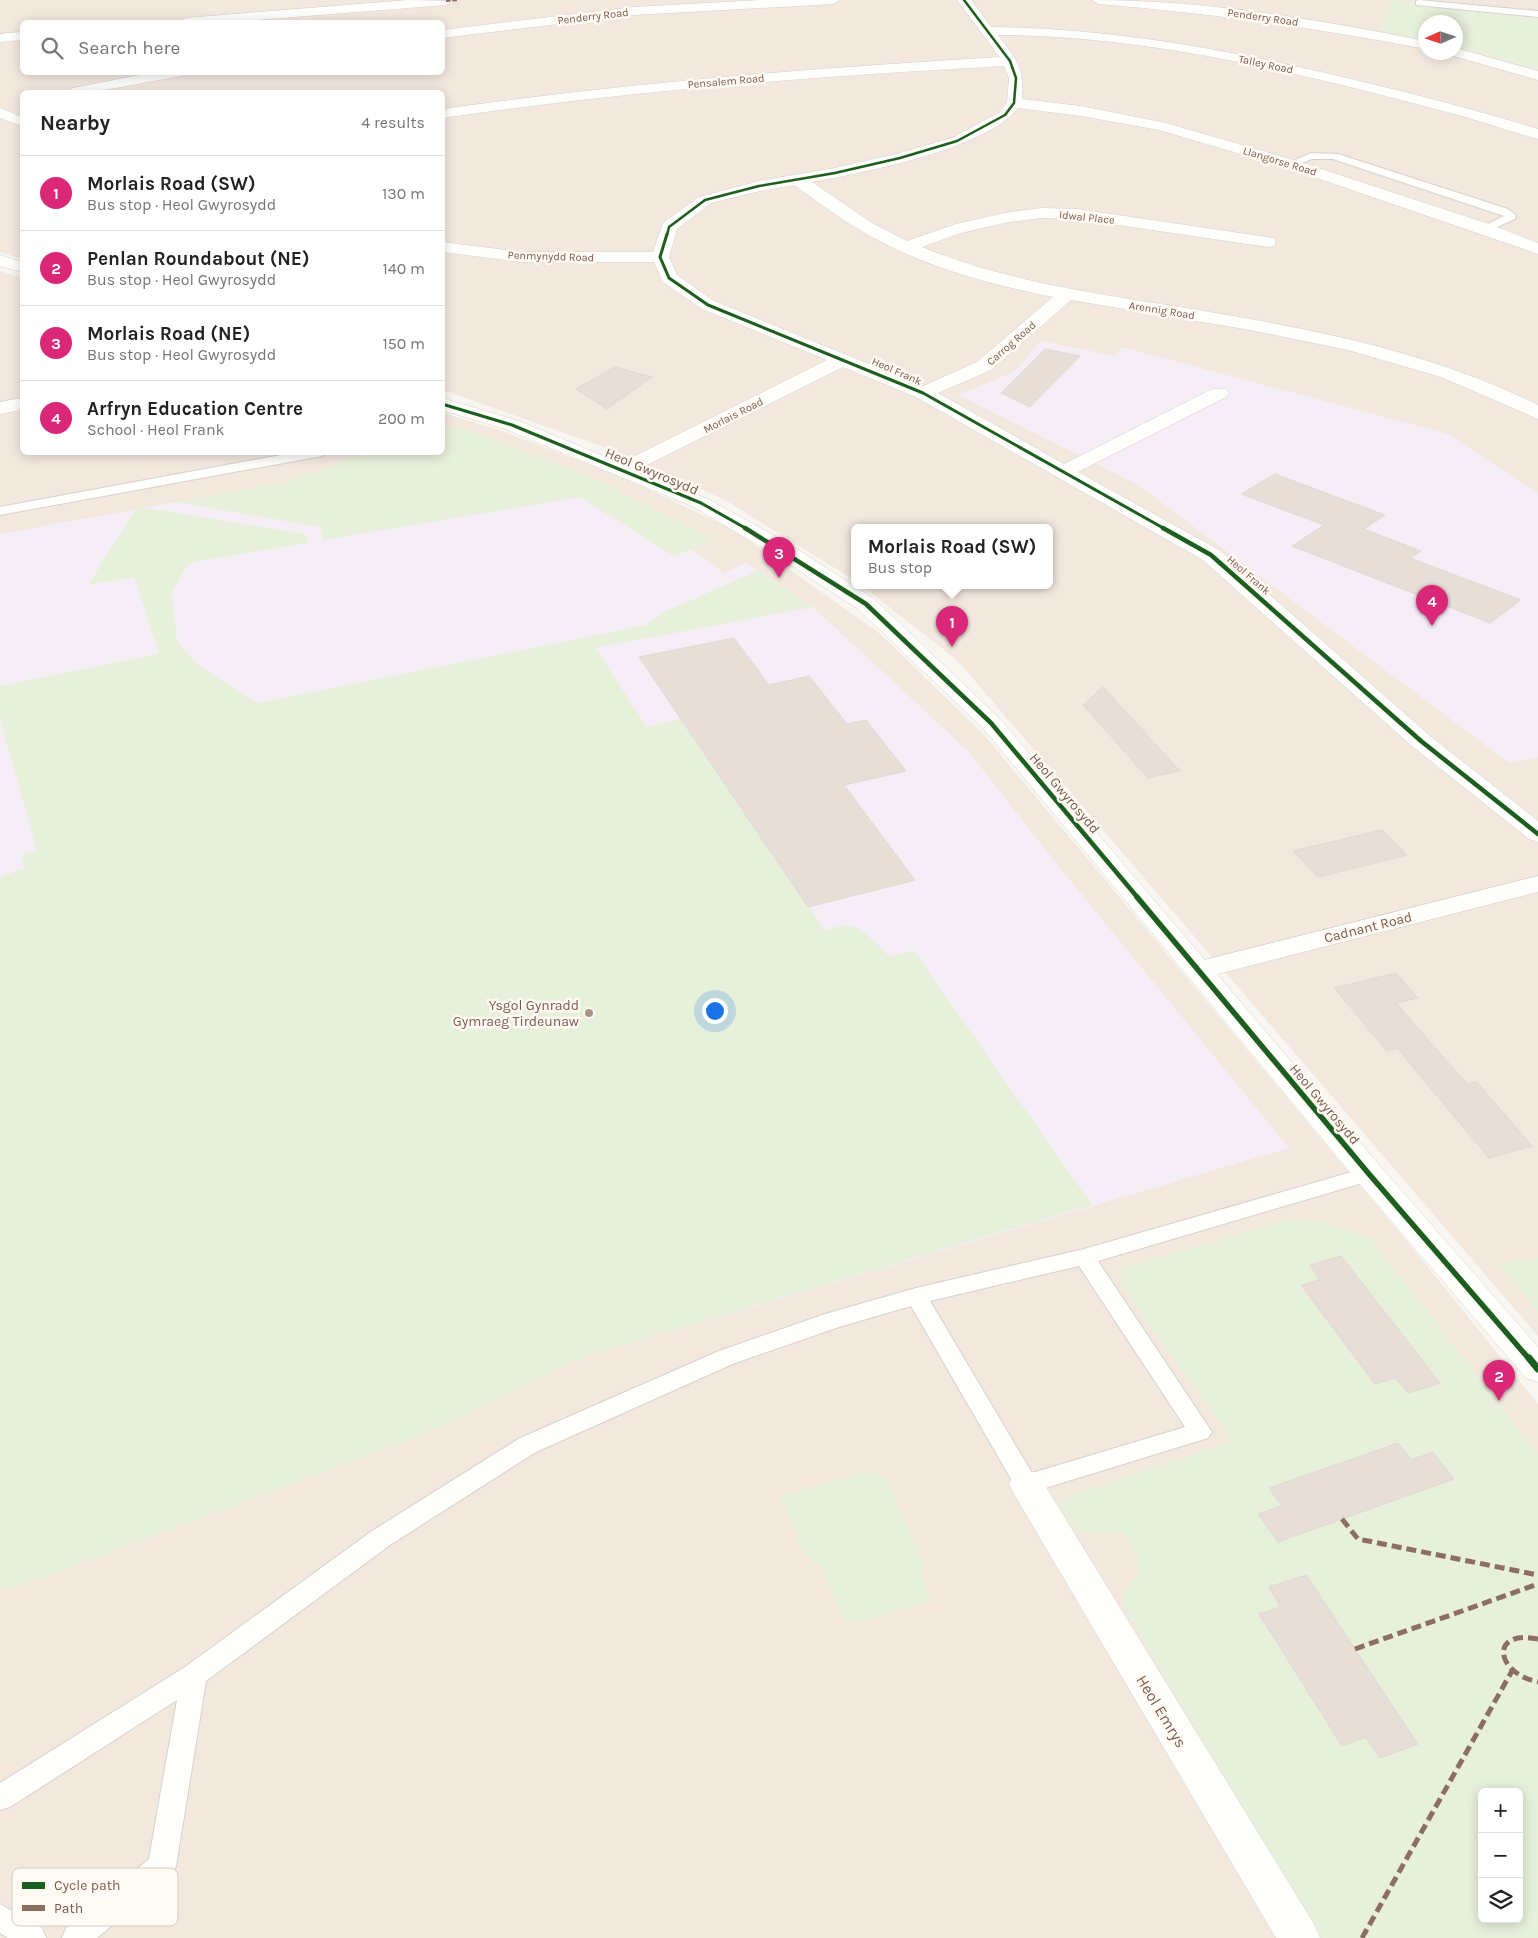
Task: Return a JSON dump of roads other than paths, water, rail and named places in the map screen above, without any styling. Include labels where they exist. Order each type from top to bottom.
[{"type":"street","name":"Penderry Road","points":[[445,34],[634,11],[834,0]]},
{"type":"street","points":[[660,257],[669,227],[705,200],[759,186],[798,180],[900,158],[958,141],[1005,115],[1014,103],[1016,78],[1010,61],[964,0]]},
{"type":"street","name":"Penderry Road","points":[[1099,0],[1178,6],[1266,16],[1418,44]]},
{"type":"street","points":[[211,20],[446,1]]},
{"type":"street","name":"Talley Road","points":[[988,31],[1032,30],[1085,34],[1188,47],[1341,81],[1538,134]]},
{"type":"street","points":[[0,38],[20,36]]},
{"type":"street","points":[[1463,54],[1538,76]]},
{"type":"street","name":"Pensalem Road","points":[[445,114],[608,92],[766,77],[889,67],[1010,61]]},
{"type":"street","points":[[84,90],[165,75]]},
{"type":"street","name":"Llangorse Road","points":[[1014,103],[1081,111],[1162,126],[1291,164],[1486,229],[1538,249]]},
{"type":"street","points":[[0,113],[20,121]]},
{"type":"street","name":"Arennig Road","points":[[798,180],[867,227],[953,265],[1011,283],[1066,295],[1245,324],[1414,361],[1514,399],[1538,412]]},
{"type":"street","name":"Idwal Place","points":[[908,246],[956,229],[1009,217],[1042,213],[1077,214],[1268,242]]},
{"type":"street","name":"Penmynydd Road","points":[[445,248],[465,252],[546,258],[660,257]]},
{"type":"street","name":"Heol Frank","points":[[660,257],[669,278],[708,305],[844,359],[923,394],[1211,555],[1421,741],[1538,834]]},
{"type":"street","points":[[0,260],[20,266]]},
{"type":"street","name":"Carrog Road","points":[[923,394],[984,366],[1066,295]]},
{"type":"street","name":"Morlais Road","points":[[622,470],[844,359]]},
{"type":"street","points":[[1063,472],[1219,393]]},
{"type":"street","points":[[0,408],[20,404]]},
{"type":"street","name":"Heol Gwyrosydd","points":[[445,405],[512,425],[701,504],[783,550],[866,604],[991,723],[1369,1174],[1538,1369]]},
{"type":"street","name":"Cadnant Road","points":[[1198,970],[1538,884]]},
{"type":"street","name":"Heol Emrys","points":[[1026,1484],[1299,1938]]},
{"type":"lane","points":[[1419,2],[1538,14]]},
{"type":"lane","points":[[1291,164],[1310,156],[1334,156],[1504,211],[1510,216],[1509,219],[1486,229]]},
{"type":"lane","points":[[0,511],[306,455]]},
{"type":"lane","points":[[0,1798],[194,1675],[382,1538],[528,1445],[727,1357],[833,1320],[916,1296],[1084,1258],[1369,1174]]},
{"type":"lane","points":[[916,1296],[1026,1484],[1200,1432],[1084,1258]]},
{"type":"lane","points":[[160,1868],[162,1866],[194,1675]]},
{"type":"lane","points":[[0,1917],[12,1925]]},
{"type":"lane","points":[[14,1926],[32,1938]]},
{"type":"lane","points":[[76,1938],[90,1926]]},
{"type":"place","name":"Morlais Road (NE)","points":[[779,578]]},
{"type":"place","name":"Arfryn Education Centre","points":[[1432,626]]},
{"type":"place","name":"Morlais Road (SW)","points":[[952,647]]},
{"type":"place","name":"Ysgol Gynradd Gymraeg Tirdeunaw","points":[[589,1013]]},
{"type":"place","name":"Penlan Roundabout (NE)","points":[[1499,1401]]}]
